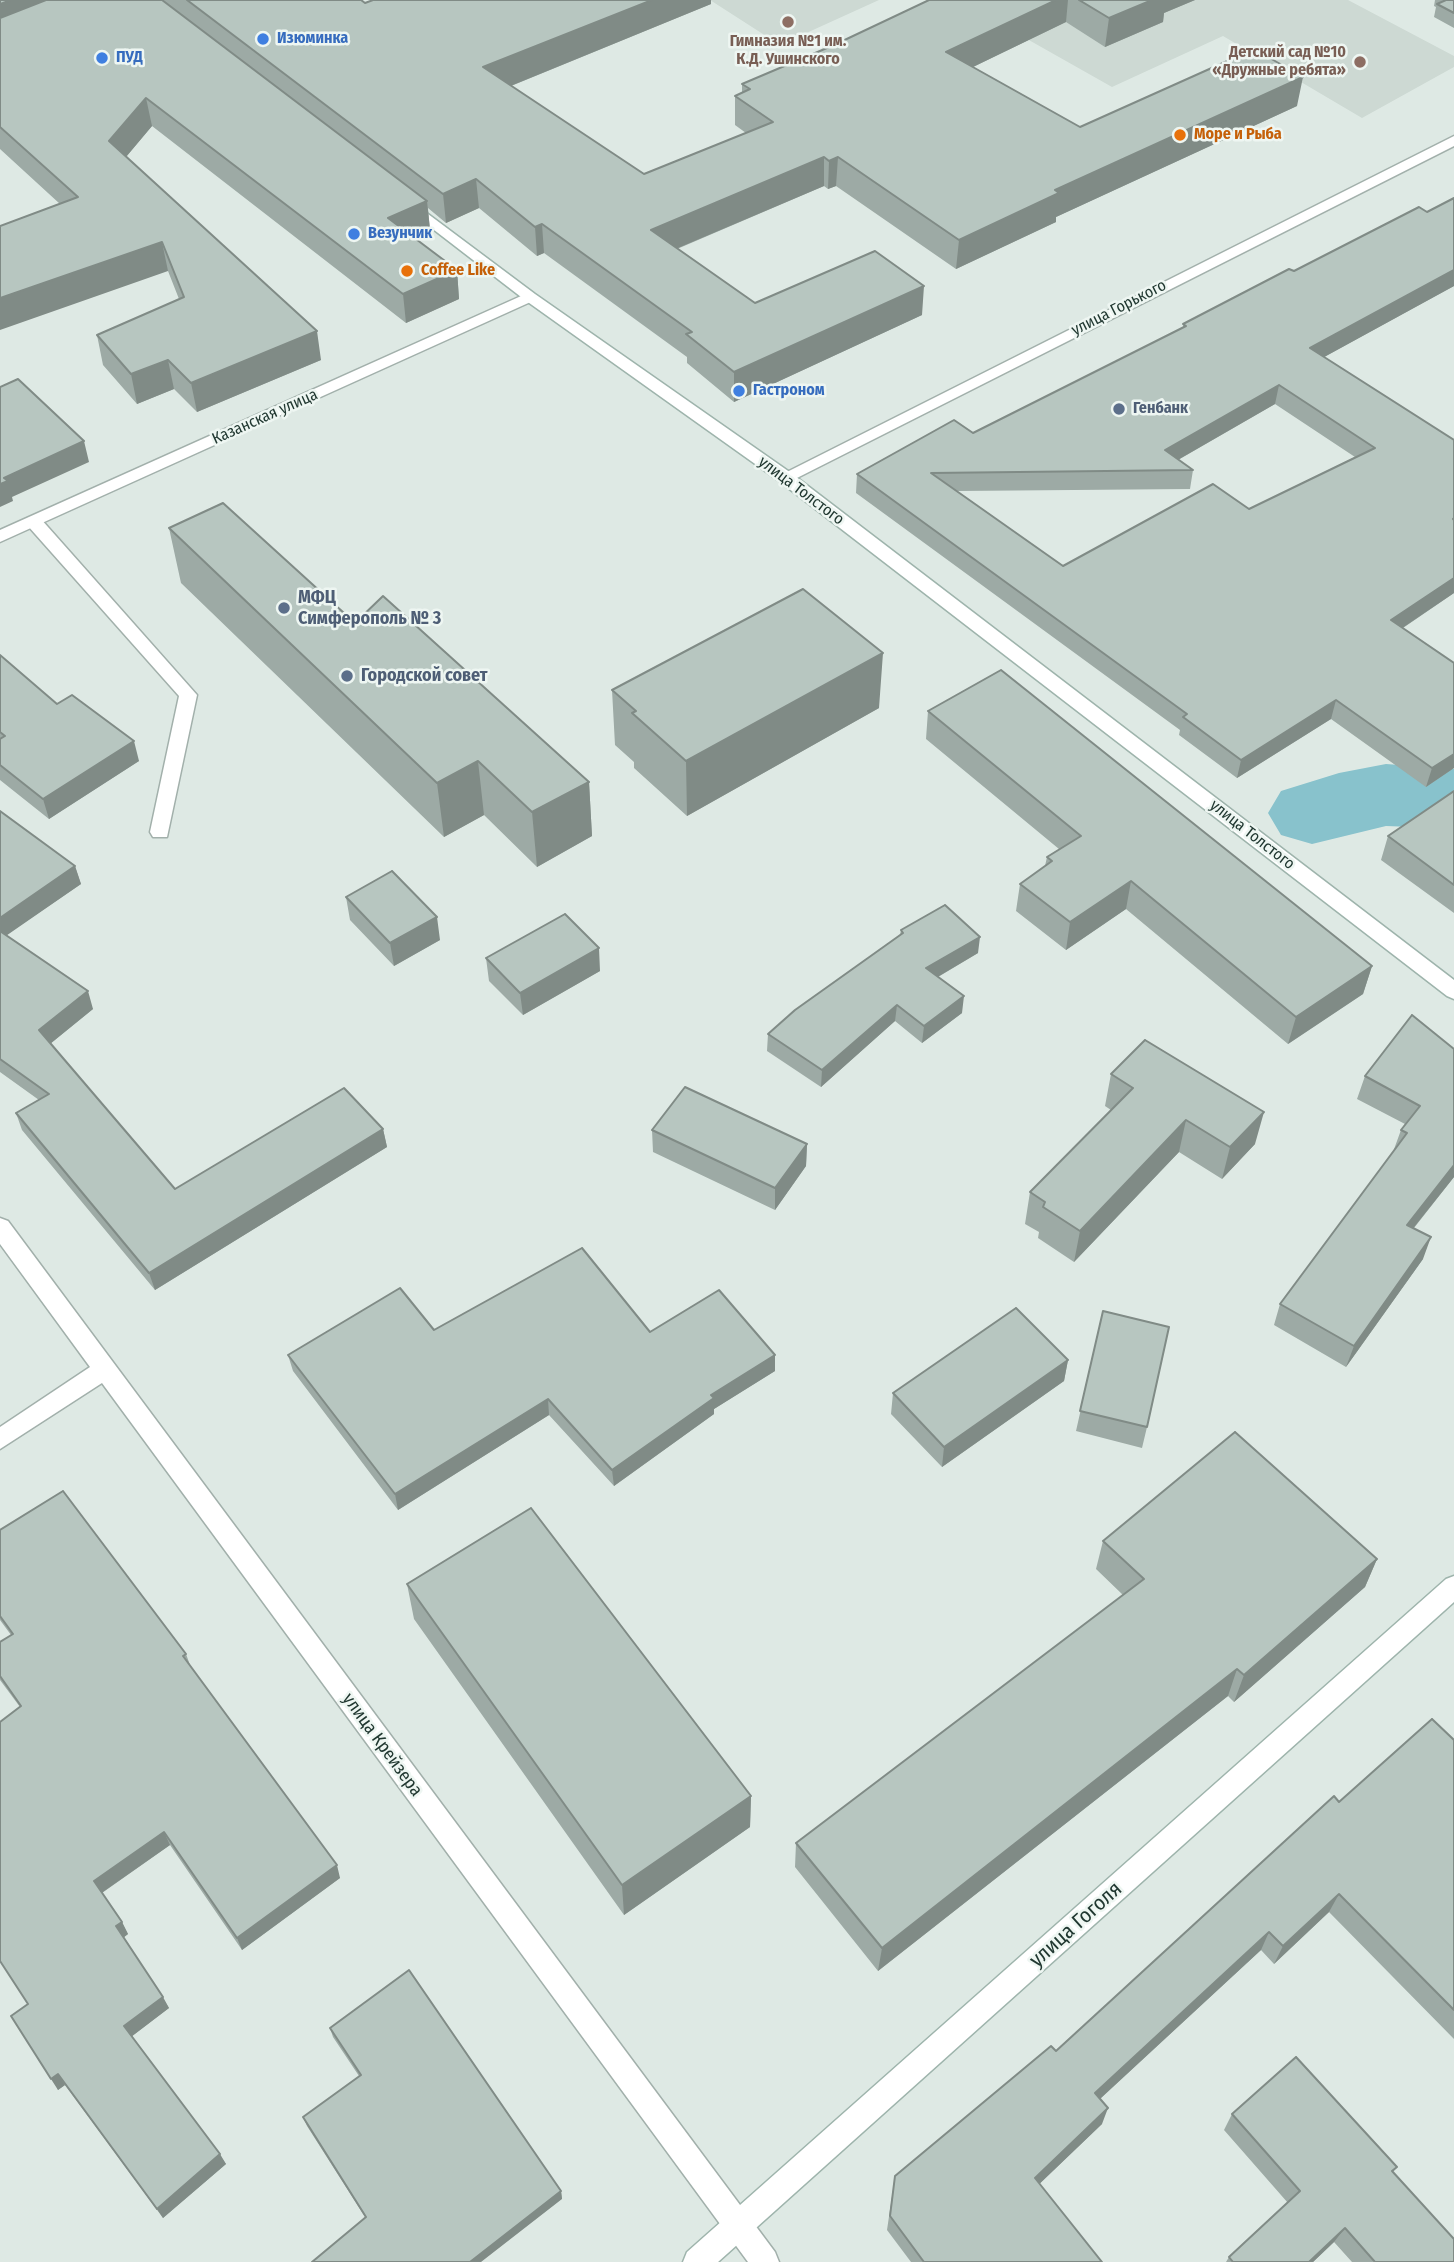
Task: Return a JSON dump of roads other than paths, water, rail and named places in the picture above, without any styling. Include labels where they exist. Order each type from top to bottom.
[{"type":"street","name":"улица Горького","points":[[785,477],[1454,140]]},
{"type":"street","name":"улица Толстого","points":[[397,195],[530,297],[785,477],[1454,991]]},
{"type":"street","name":"Казанская улица","points":[[0,537],[530,297]]},
{"type":"street","points":[[34,522],[188,695],[160,832]]},
{"type":"street","name":"улица Крейзера","points":[[0,1227],[765,2262]]},
{"type":"street","points":[[0,1439],[104,1370]]},
{"type":"street","name":"улица Гоголя","points":[[696,2262],[1454,1587]]},
{"type":"waterway","points":[[1312,813],[1339,804],[1386,795],[1444,797],[1454,801]]},
{"type":"place","name":"Гимназия №1 им. К.Д. Ушинского","points":[[788,22]]},
{"type":"place","name":"Изюминка","points":[[263,39]]},
{"type":"place","name":"ПУД","points":[[102,58]]},
{"type":"place","name":"Детский сад №10 «Дружные ребята»","points":[[1360,62]]},
{"type":"place","name":"Море и Рыба","points":[[1180,135]]},
{"type":"place","name":"Везунчик","points":[[354,234]]},
{"type":"place","name":"Coffee Like","points":[[407,271]]},
{"type":"place","name":"Гастроном","points":[[739,391]]},
{"type":"place","name":"Генбанк","points":[[1119,409]]},
{"type":"place","name":"МФЦ Симферополь № 3","points":[[284,608]]},
{"type":"place","name":"Городской совет","points":[[347,676]]}]
